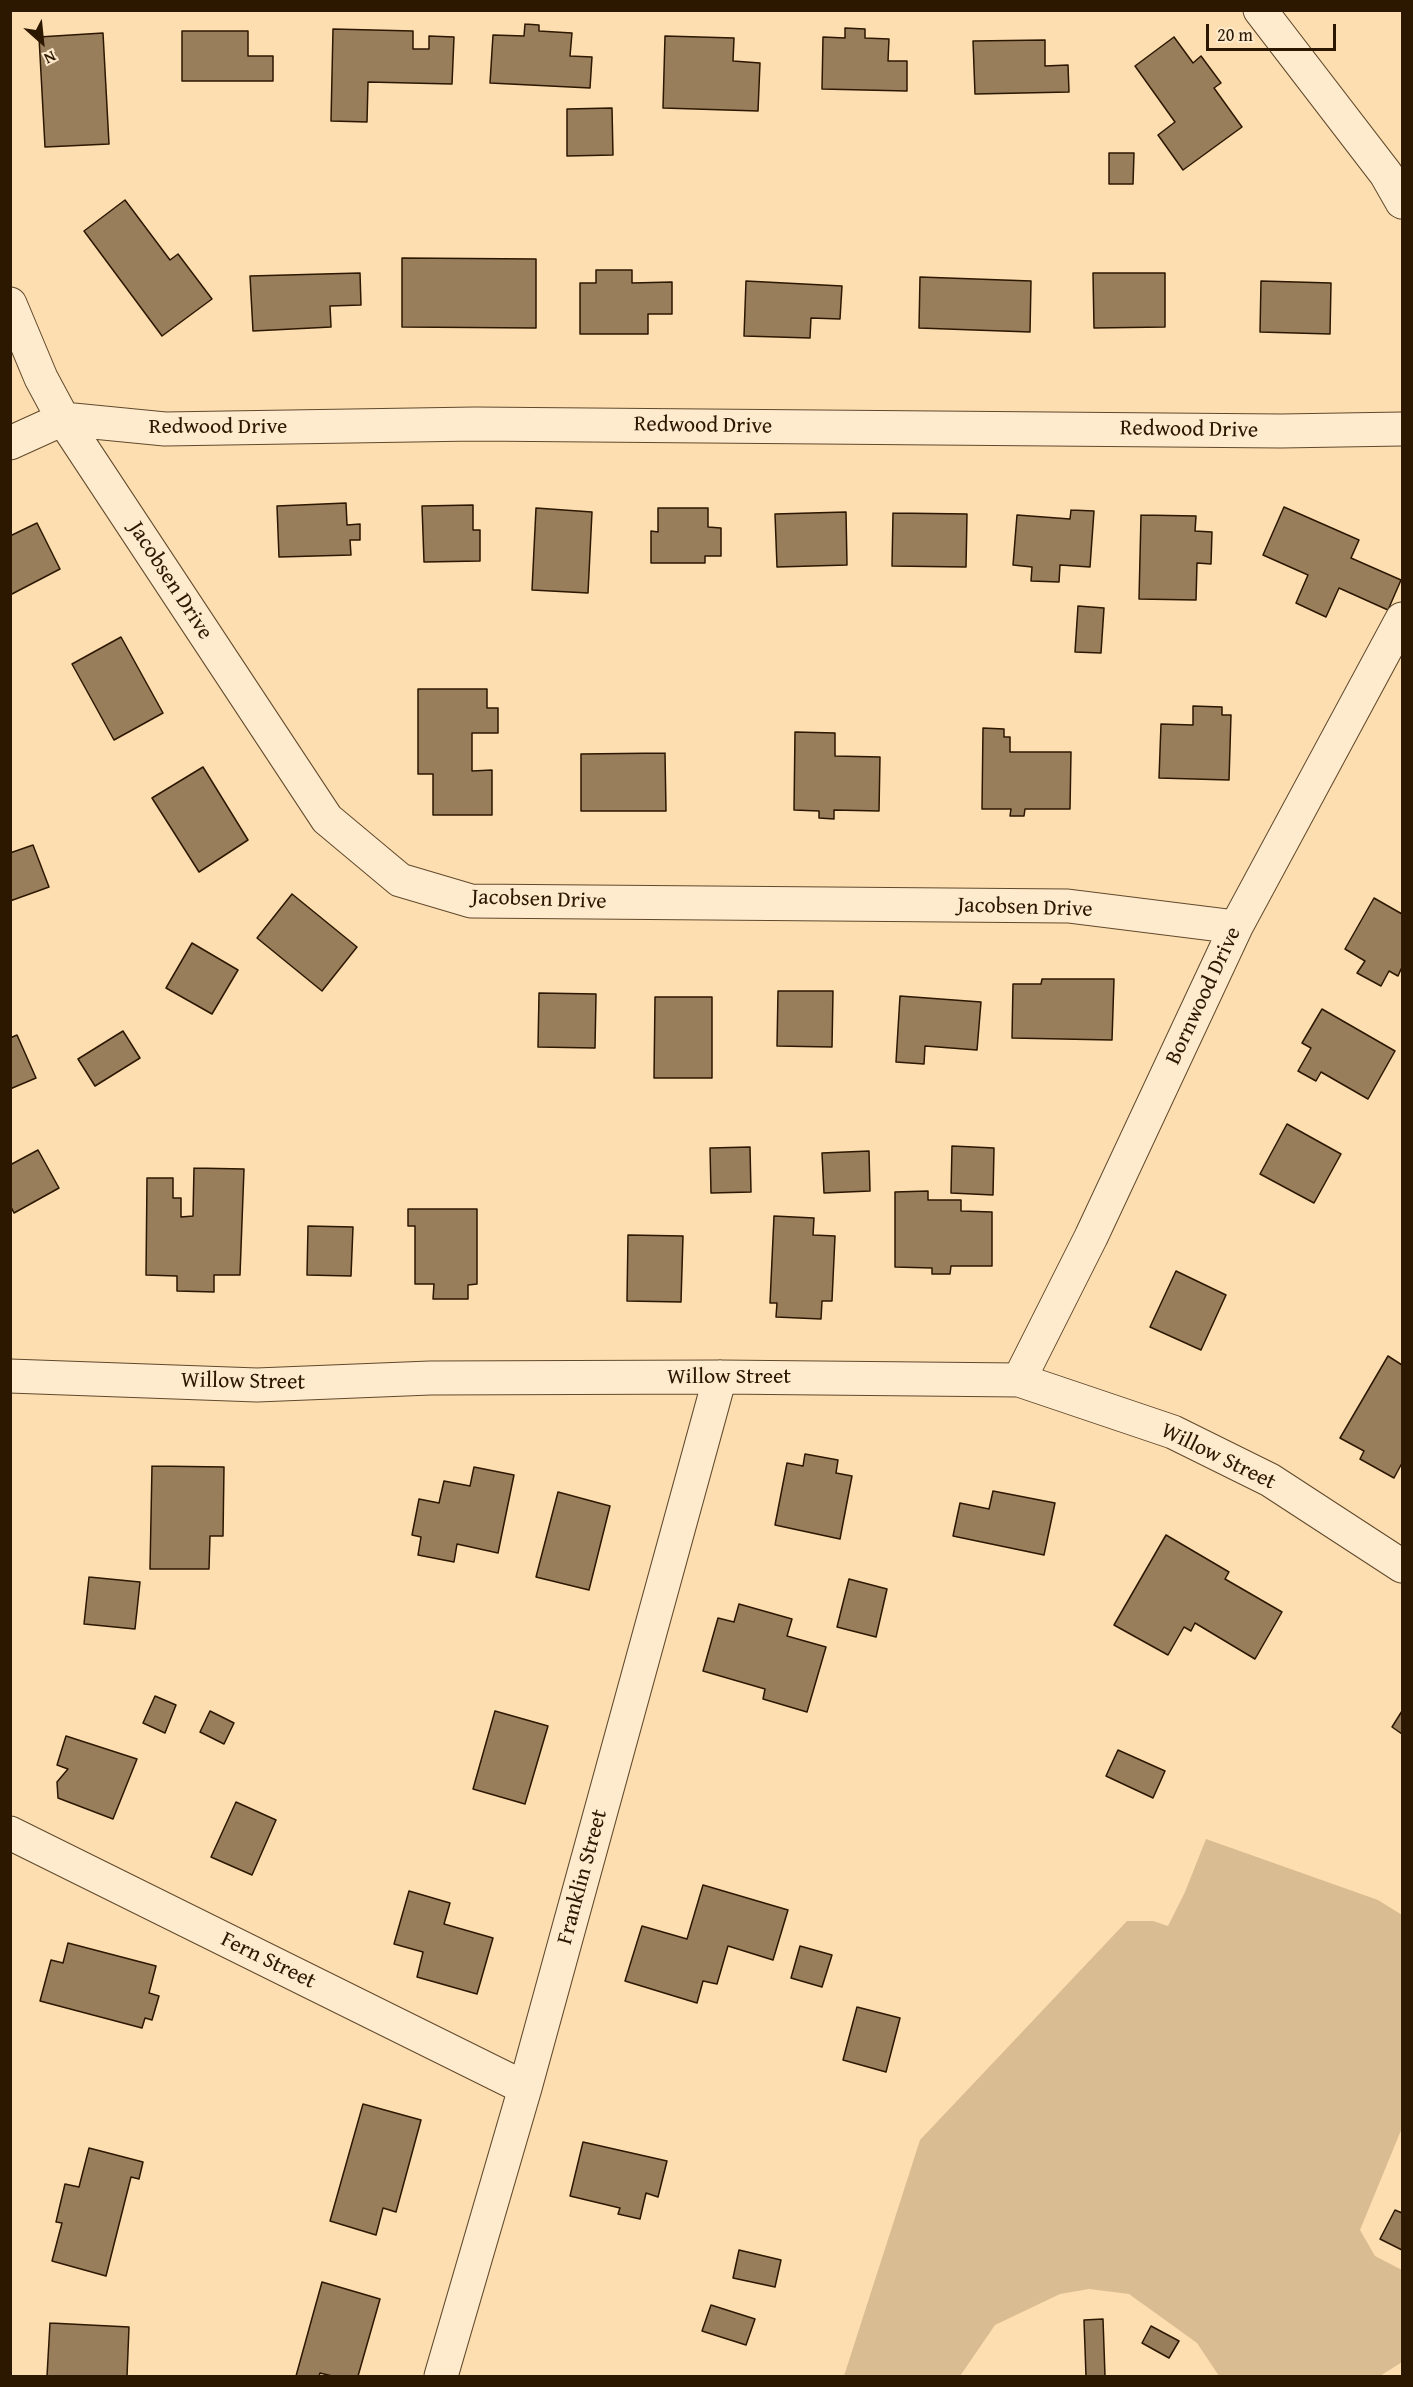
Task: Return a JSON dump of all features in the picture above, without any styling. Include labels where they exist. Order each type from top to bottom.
[{"type":"street","points":[[1260,10],[1386,174],[1402,202]]},
{"type":"street","name":"Jacobsen Drive","points":[[10,304],[41,378],[63,418],[327,819],[400,880],[471,901],[1068,906],[1236,927]]},
{"type":"street","points":[[10,443],[63,418]]},
{"type":"street","name":"Redwood Drive","points":[[63,418],[165,429],[475,424],[1281,431],[1402,429]]},
{"type":"street","name":"Bornwood Drive","points":[[1019,1380],[1091,1237],[1236,927],[1402,619]]},
{"type":"street","name":"Willow Street","points":[[10,1376],[257,1385],[430,1378],[720,1377],[1019,1380],[1173,1432],[1270,1480],[1402,1566]]},
{"type":"street","name":"Franklin Street","points":[[441,2376],[525,2088],[720,1377]]},
{"type":"street","name":"Fern Street","points":[[10,1833],[525,2088]]},
{"type":"shaded area","points":[[1206,1839],[1378,1900],[1402,1915],[1402,2128],[1360,2230],[1375,2256],[1402,2270],[1402,2362],[1380,2376],[1219,2376],[1197,2343],[1129,2294],[1089,2289],[1060,2294],[995,2325],[960,2376],[844,2376],[920,2140],[1127,1921],[1153,1921],[1168,1926],[1185,1892]]},
{"type":"building","points":[[525,24],[539,25],[539,31],[572,33],[570,56],[592,57],[590,88],[490,83],[493,35],[524,36]]},
{"type":"building","points":[[845,28],[865,29],[865,38],[889,39],[888,61],[907,61],[907,91],[822,89],[823,37],[845,38]]},
{"type":"building","points":[[333,29],[413,31],[413,49],[429,49],[429,36],[454,37],[452,84],[368,82],[367,122],[331,121]]},
{"type":"building","points":[[182,31],[248,31],[248,56],[273,56],[273,81],[182,81]]},
{"type":"building","points":[[103,33],[109,144],[45,147],[39,37]]},
{"type":"building","points":[[665,36],[734,38],[733,61],[760,63],[758,111],[663,108]]},
{"type":"building","points":[[1174,37],[1193,63],[1201,56],[1221,83],[1214,88],[1242,127],[1183,170],[1158,135],[1175,122],[1135,66]]},
{"type":"building","points":[[1045,40],[1045,66],[1068,65],[1069,92],[975,94],[973,41]]},
{"type":"building","points":[[612,108],[613,155],[567,156],[567,109]]},
{"type":"building","points":[[1109,153],[1134,153],[1133,184],[1109,184]]},
{"type":"building","points":[[125,200],[170,260],[178,254],[212,299],[162,336],[84,231]]},
{"type":"building","points":[[402,258],[536,259],[536,328],[402,327]]},
{"type":"building","points":[[596,270],[632,270],[632,283],[672,282],[672,314],[648,314],[648,334],[580,334],[580,283],[596,283]]},
{"type":"building","points":[[360,273],[361,305],[330,306],[331,327],[253,331],[250,276]]},
{"type":"building","points":[[1093,273],[1165,273],[1165,327],[1094,328]]},
{"type":"building","points":[[920,277],[1031,281],[1030,332],[919,328]]},
{"type":"building","points":[[746,281],[842,286],[840,319],[811,318],[810,338],[744,336]]},
{"type":"building","points":[[1261,281],[1331,283],[1330,334],[1260,332]]},
{"type":"building","points":[[346,503],[347,525],[360,524],[360,540],[350,540],[351,555],[279,557],[277,506]]},
{"type":"building","points":[[473,505],[473,530],[480,530],[480,561],[424,562],[422,506]]},
{"type":"building","points":[[1284,507],[1359,540],[1351,558],[1401,580],[1388,610],[1339,588],[1326,617],[1296,603],[1308,575],[1263,555]]},
{"type":"building","points":[[536,508],[592,512],[588,593],[532,590]]},
{"type":"building","points":[[658,508],[708,508],[708,527],[721,528],[721,556],[705,556],[705,563],[651,563],[651,531],[658,532]]},
{"type":"building","points":[[1071,510],[1094,511],[1090,567],[1060,565],[1059,582],[1031,581],[1032,567],[1013,565],[1017,515],[1070,519]]},
{"type":"building","points":[[846,512],[847,565],[777,567],[775,514]]},
{"type":"building","points":[[893,513],[967,514],[966,567],[892,566]]},
{"type":"building","points":[[1141,515],[1196,516],[1195,531],[1212,532],[1211,564],[1197,563],[1196,600],[1139,599]]},
{"type":"building","points":[[37,523],[60,569],[10,595],[10,536]]},
{"type":"building","points":[[1078,606],[1104,608],[1101,653],[1075,652]]},
{"type":"building","points":[[121,637],[163,713],[114,740],[72,664]]},
{"type":"building","points":[[418,689],[487,689],[487,708],[498,708],[498,733],[472,733],[472,771],[492,770],[492,815],[433,815],[433,774],[418,774]]},
{"type":"building","points":[[1193,706],[1222,707],[1222,715],[1231,715],[1229,780],[1159,778],[1161,724],[1193,725]]},
{"type":"building","points":[[983,728],[1004,729],[1004,737],[1010,737],[1010,752],[1071,752],[1070,809],[1025,809],[1024,816],[1010,816],[1011,809],[982,809]]},
{"type":"building","points":[[795,732],[835,733],[835,756],[880,757],[879,811],[834,810],[834,819],[819,818],[819,811],[794,810]]},
{"type":"building","points":[[665,753],[666,811],[581,811],[581,754]]},
{"type":"building","points":[[203,767],[248,840],[199,872],[152,798]]},
{"type":"building","points":[[33,845],[49,887],[10,901],[10,853]]},
{"type":"building","points":[[292,894],[357,947],[322,991],[257,938]]},
{"type":"building","points":[[1374,898],[1402,914],[1402,967],[1398,976],[1389,971],[1381,986],[1357,973],[1365,961],[1345,949]]},
{"type":"building","points":[[192,943],[238,970],[212,1014],[166,988]]},
{"type":"building","points":[[1042,979],[1114,979],[1112,1040],[1012,1038],[1013,984],[1041,984]]},
{"type":"building","points":[[778,991],[833,991],[832,1047],[777,1046]]},
{"type":"building","points":[[539,993],[596,994],[595,1048],[538,1047]]},
{"type":"building","points":[[900,996],[981,1002],[977,1050],[925,1046],[924,1064],[896,1062]]},
{"type":"building","points":[[655,997],[712,997],[712,1078],[654,1078]]},
{"type":"building","points":[[1322,1009],[1395,1051],[1368,1099],[1321,1072],[1316,1081],[1298,1071],[1311,1048],[1302,1043]]},
{"type":"building","points":[[123,1031],[140,1058],[95,1086],[78,1059]]},
{"type":"building","points":[[17,1035],[36,1078],[10,1089],[10,1038]]},
{"type":"building","points":[[1287,1124],[1341,1154],[1314,1203],[1260,1174]]},
{"type":"building","points":[[952,1146],[994,1148],[993,1195],[951,1193]]},
{"type":"building","points":[[750,1147],[751,1192],[711,1193],[710,1148]]},
{"type":"building","points":[[38,1150],[59,1188],[14,1213],[10,1205],[10,1165]]},
{"type":"building","points":[[869,1151],[870,1191],[824,1193],[822,1153]]},
{"type":"building","points":[[194,1168],[244,1169],[240,1275],[214,1275],[214,1292],[177,1291],[177,1276],[146,1275],[147,1178],[173,1178],[173,1198],[181,1198],[181,1217],[193,1216]]},
{"type":"building","points":[[928,1191],[928,1200],[961,1200],[961,1211],[992,1212],[992,1266],[951,1266],[950,1274],[932,1274],[932,1268],[895,1267],[895,1192]]},
{"type":"building","points":[[408,1209],[477,1209],[477,1284],[468,1285],[468,1299],[433,1299],[434,1284],[415,1284],[415,1226],[408,1226]]},
{"type":"building","points":[[774,1216],[814,1218],[813,1235],[835,1236],[832,1301],[822,1301],[821,1319],[776,1317],[777,1303],[770,1303]]},
{"type":"building","points":[[308,1226],[353,1227],[351,1276],[307,1275]]},
{"type":"building","points":[[628,1235],[683,1236],[681,1302],[627,1301]]},
{"type":"building","points":[[1176,1271],[1226,1295],[1201,1350],[1150,1327]]},
{"type":"building","points":[[1388,1356],[1402,1365],[1402,1463],[1394,1478],[1360,1459],[1364,1451],[1340,1438]]},
{"type":"building","points":[[805,1454],[838,1460],[836,1473],[852,1476],[840,1539],[775,1525],[787,1463],[803,1466]]},
{"type":"building","points":[[152,1466],[224,1467],[223,1536],[210,1536],[209,1569],[150,1569]]},
{"type":"building","points":[[474,1467],[514,1475],[498,1553],[457,1544],[454,1562],[418,1555],[421,1537],[412,1535],[419,1499],[439,1503],[444,1481],[470,1486]]},
{"type":"building","points":[[993,1491],[1055,1503],[1044,1555],[953,1536],[960,1503],[989,1509]]},
{"type":"building","points":[[558,1492],[610,1506],[589,1590],[536,1577]]},
{"type":"building","points":[[1166,1535],[1229,1572],[1225,1579],[1282,1612],[1255,1659],[1195,1623],[1191,1631],[1184,1627],[1168,1655],[1114,1625]]},
{"type":"building","points":[[89,1577],[140,1582],[135,1629],[84,1624]]},
{"type":"building","points":[[849,1579],[887,1589],[876,1637],[837,1627]]},
{"type":"building","points":[[739,1604],[792,1619],[787,1636],[826,1647],[807,1712],[763,1699],[765,1689],[703,1671],[718,1618],[734,1622]]},
{"type":"building","points":[[155,1696],[176,1705],[165,1733],[143,1723]]},
{"type":"building","points":[[210,1711],[234,1723],[224,1744],[200,1732]]},
{"type":"building","points":[[495,1711],[548,1726],[525,1804],[473,1789]]},
{"type":"building","points":[[1402,1711],[1402,1734],[1392,1727]]},
{"type":"building","points":[[66,1736],[137,1759],[113,1819],[58,1798],[57,1782],[68,1769],[57,1765]]},
{"type":"building","points":[[1118,1750],[1165,1771],[1153,1798],[1106,1776]]},
{"type":"building","points":[[236,1802],[276,1820],[252,1875],[211,1857]]},
{"type":"building","points":[[703,1885],[788,1910],[773,1960],[728,1946],[717,1984],[703,1981],[697,2003],[625,1981],[642,1926],[687,1939]]},
{"type":"building","points":[[409,1891],[450,1903],[444,1924],[493,1938],[477,1994],[417,1977],[423,1952],[394,1944]]},
{"type":"building","points":[[68,1943],[156,1966],[149,1993],[159,1996],[152,2020],[145,2018],[142,2028],[40,2001],[51,1960],[63,1963]]},
{"type":"building","points":[[800,1946],[832,1955],[822,1987],[791,1978]]},
{"type":"building","points":[[857,2007],[900,2018],[886,2072],[843,2060]]},
{"type":"building","points":[[363,2104],[421,2120],[396,2212],[383,2208],[376,2235],[330,2221]]},
{"type":"building","points":[[583,2142],[667,2161],[658,2197],[646,2193],[640,2219],[618,2214],[620,2208],[570,2196]]},
{"type":"building","points":[[89,2148],[143,2162],[139,2179],[131,2177],[106,2276],[52,2261],[62,2223],[56,2222],[65,2184],[79,2187]]},
{"type":"building","points":[[1395,2210],[1402,2213],[1402,2250],[1380,2239]]},
{"type":"building","points":[[739,2250],[781,2260],[775,2287],[733,2278]]},
{"type":"building","points":[[322,2282],[380,2299],[358,2376],[332,2376],[320,2373],[319,2376],[296,2376]]},
{"type":"building","points":[[711,2305],[755,2319],[746,2345],[702,2331]]},
{"type":"building","points":[[1103,2319],[1105,2376],[1086,2376],[1084,2320]]},
{"type":"building","points":[[50,2323],[129,2327],[127,2376],[47,2376]]},
{"type":"building","points":[[1151,2326],[1179,2341],[1169,2358],[1142,2343]]}]
